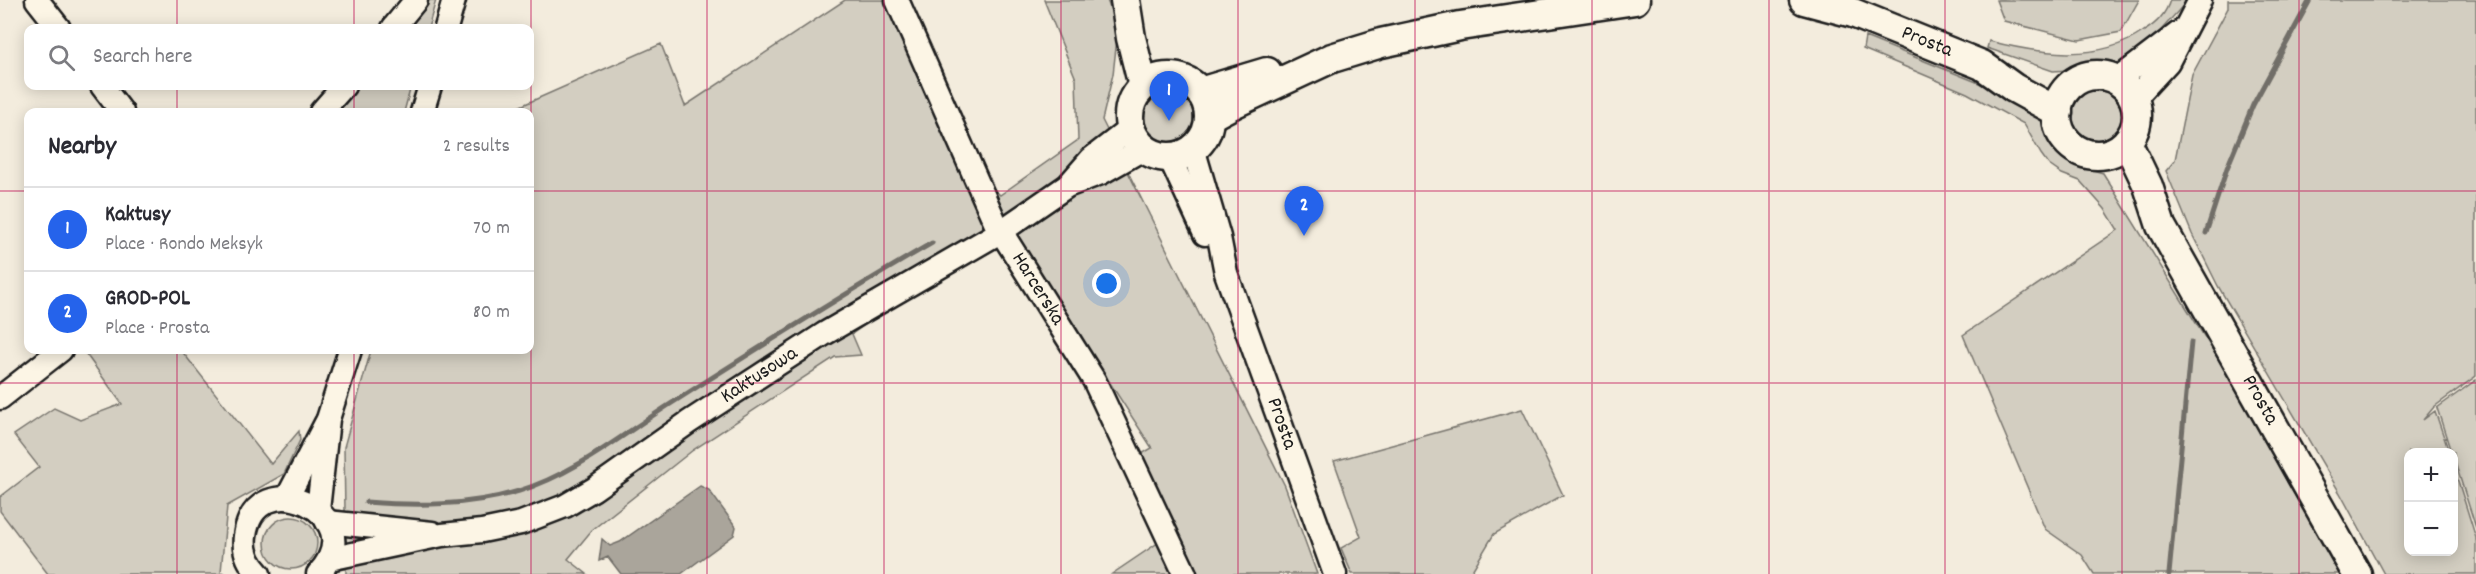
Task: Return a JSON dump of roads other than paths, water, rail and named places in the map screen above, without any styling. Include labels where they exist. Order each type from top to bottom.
[{"type":"main road","points":[[1126,0],[1156,81]]},
{"type":"main road","points":[[1204,105],[1297,69],[1381,43],[1436,30],[1635,0]]},
{"type":"main road","name":"Prosta","points":[[1804,0],[1853,13],[2063,100]]},
{"type":"main road","points":[[2102,75],[2125,89],[2137,111],[2136,124],[2116,148],[2085,153],[2073,147],[2061,131],[2063,100],[2081,78],[2102,75]]},
{"type":"main road","points":[[1183,79],[1204,105],[1205,134],[1159,145],[1130,108],[1135,96],[1156,81],[1183,79]]},
{"type":"main road","name":"Prosta","points":[[2116,148],[2357,574]]},
{"type":"street","points":[[37,0],[55,24]]},
{"type":"street","points":[[396,24],[416,0]]},
{"type":"street","points":[[447,24],[454,0]]},
{"type":"street","name":"Harcerska","points":[[897,0],[1000,232],[1094,380],[1185,574]]},
{"type":"street","points":[[2125,89],[2168,62],[2200,0]]},
{"type":"street","points":[[105,90],[119,108]]},
{"type":"street","points":[[325,108],[340,90]]},
{"type":"street","points":[[423,108],[429,90]]},
{"type":"street","name":"Kaktusowa","points":[[324,566],[442,535],[502,528],[565,506],[594,489],[771,367],[1000,232],[1067,186],[1159,145]]},
{"type":"street","name":"Prosta","points":[[1159,145],[1226,273],[1335,574]]},
{"type":"street","points":[[0,398],[56,354]]},
{"type":"street","points":[[258,574],[245,550],[244,540],[249,521],[261,507],[269,502],[287,498],[328,419],[349,354]]},
{"type":"street","points":[[324,566],[332,540],[323,516],[328,419]]},
{"type":"street","name":"Kaktusowa","points":[[287,498],[304,501],[323,516],[442,535]]},
{"type":"waterway","points":[[2206,233],[2227,168],[2253,105],[2310,0]]},
{"type":"waterway","points":[[366,502],[404,504],[462,502],[500,496],[540,484],[579,464],[769,342],[932,243]]},
{"type":"waterway","points":[[2169,574],[2191,342]]},
{"type":"place","name":"Kaktusy","points":[[1169,121]]},
{"type":"place","name":"GROD-POL","points":[[1304,236]]}]
